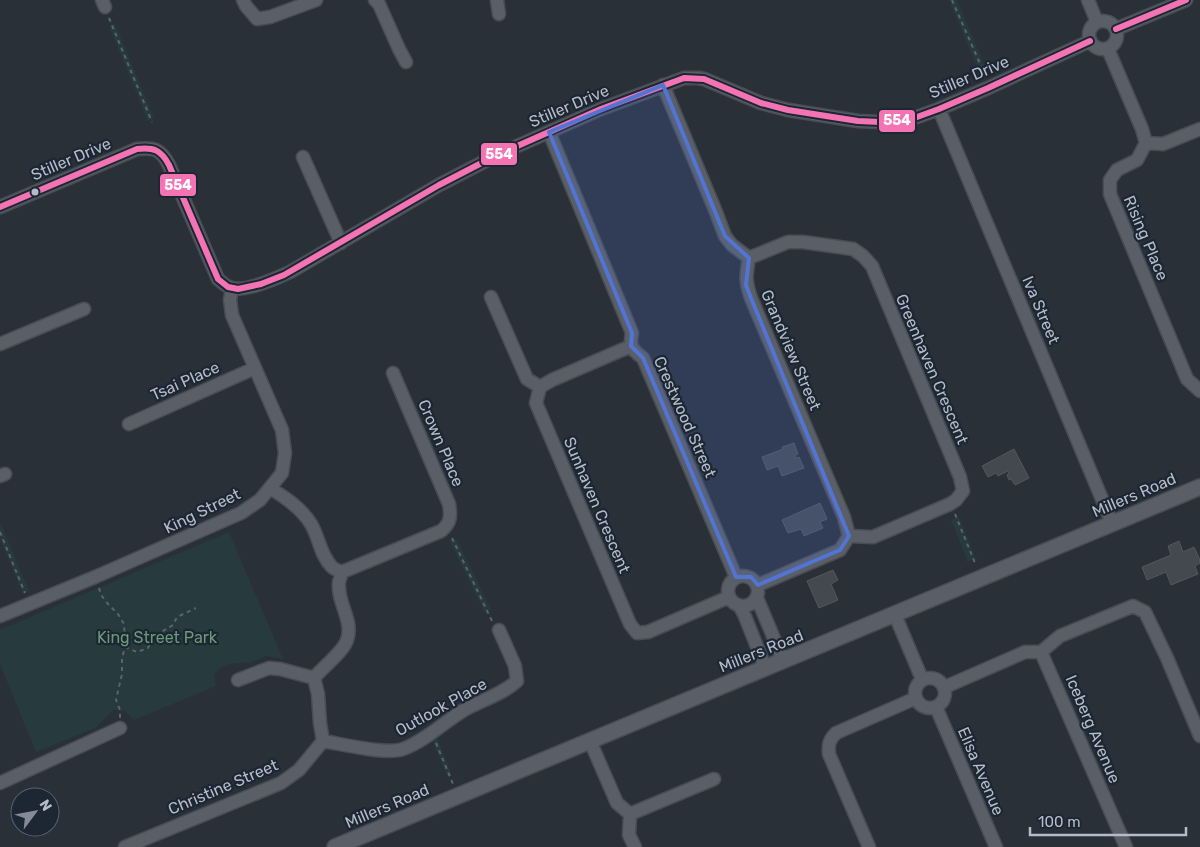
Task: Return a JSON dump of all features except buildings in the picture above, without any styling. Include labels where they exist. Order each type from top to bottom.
[{"type":"street","points":[[244,0],[246,6],[257,19],[270,17],[316,0]]},
{"type":"street","points":[[375,0],[379,4],[406,62]]},
{"type":"street","points":[[497,0],[499,14]]},
{"type":"street","points":[[1088,0],[1097,22]]},
{"type":"street","points":[[1116,29],[1186,0]]},
{"type":"street","points":[[1097,22],[1108,22],[1116,29],[1116,41],[1108,49],[1098,48],[1090,41],[1088,36],[1089,30],[1097,22]]},
{"type":"street","name":"Stiller Drive","points":[[0,207],[136,149],[148,148],[159,144],[218,279],[225,285],[240,289],[266,282],[290,272],[460,174],[497,155],[601,109],[684,78],[704,79],[761,103],[788,110],[858,122],[904,120],[940,109],[1090,41]]},
{"type":"street","points":[[1108,49],[1142,129],[1146,143],[1163,144],[1200,129]]},
{"type":"street","points":[[663,85],[725,236],[732,245],[749,258]]},
{"type":"street","name":"Iva Street","points":[[940,109],[1112,524]]},
{"type":"street","name":"Crestwood Street","points":[[548,132],[632,333],[631,346],[643,358],[736,577]]},
{"type":"street","name":"Rising Place","points":[[1146,143],[1137,160],[1118,170],[1110,180],[1110,194],[1187,379],[1200,391]]},
{"type":"street","points":[[303,157],[340,243]]},
{"type":"street","name":"Greenhaven Crescent","points":[[749,258],[788,242],[803,242],[853,249],[872,266],[960,477],[963,492],[950,504]]},
{"type":"street","name":"Grandview Street","points":[[749,258],[746,285],[844,517],[849,536]]},
{"type":"street","name":"King Street","points":[[0,616],[241,513],[260,500],[282,473],[285,453],[282,430],[232,315],[230,300],[232,288]]},
{"type":"street","points":[[491,297],[528,379],[540,387],[631,346]]},
{"type":"street","points":[[0,344],[84,309]]},
{"type":"street","name":"Tsai Place","points":[[129,424],[255,368]]},
{"type":"street","name":"Crown Place","points":[[393,373],[449,504],[451,516],[447,526]]},
{"type":"street","name":"Sunhaven Crescent","points":[[540,387],[536,403],[630,624],[636,633],[648,632],[734,601]]},
{"type":"street","name":"Millers Road","points":[[334,847],[1200,487]]},
{"type":"street","points":[[270,488],[301,511],[312,525],[324,555],[332,568],[342,572],[441,531],[447,526]]},
{"type":"street","points":[[734,601],[749,605],[754,602],[757,592],[840,550],[849,536],[873,537],[950,504]]},
{"type":"street","points":[[314,678],[347,642],[349,626],[340,597],[339,582],[342,572]]},
{"type":"street","points":[[766,667],[744,614],[734,601],[728,588],[736,577],[741,575],[751,577],[755,581],[757,592],[783,660]]},
{"type":"street","points":[[945,688],[1025,652],[1041,652],[1060,636],[1133,606],[1145,612],[1200,736]]},
{"type":"street","points":[[895,615],[922,679]]},
{"type":"street","name":"Outlook Place","points":[[323,742],[387,751],[401,750],[465,710],[509,689],[517,681],[515,666],[499,630]]},
{"type":"street","name":"Iceberg Avenue","points":[[1041,652],[1126,847]]},
{"type":"street","points":[[238,680],[269,668],[280,668],[314,678]]},
{"type":"street","points":[[933,677],[938,679],[945,688],[946,692],[943,702],[936,708],[921,706],[916,698],[916,687],[922,679],[933,677]]},
{"type":"street","points":[[314,678],[318,694],[323,742]]},
{"type":"street","points":[[869,847],[829,754],[830,739],[836,733],[916,698]]},
{"type":"street","name":"Elisa Avenue","points":[[936,708],[996,847]]},
{"type":"street","points":[[0,783],[120,728]]},
{"type":"street","points":[[590,741],[617,803],[630,814],[630,836],[634,847]]},
{"type":"street","name":"Christine Street","points":[[125,847],[281,783],[299,770],[323,742]]},
{"type":"street","points":[[630,814],[714,779]]},
{"type":"path","points":[[952,0],[985,75]]},
{"type":"path","points":[[103,3],[152,122]]},
{"type":"path","points":[[950,504],[975,563]]},
{"type":"path","points":[[447,526],[490,619],[499,630]]},
{"type":"path","points":[[0,532],[30,604]]},
{"type":"path","points":[[95,577],[101,595],[118,614],[124,624],[125,648],[122,658],[121,681],[116,700],[120,714],[120,728]]},
{"type":"path","points":[[125,648],[137,652],[148,648],[153,637],[173,625],[177,617],[196,608]]},
{"type":"path","points":[[431,732],[458,796]]},
{"type":"highlighted area","points":[[663,85],[725,236],[749,258],[746,285],[849,536],[840,550],[758,585],[751,577],[736,577],[643,358],[631,346],[632,333],[549,132]]},
{"type":"green space","points":[[949,0],[957,0],[987,71],[976,76],[978,69]]},
{"type":"green space","points":[[115,24],[154,118],[148,121],[109,26]]},
{"type":"green space","points":[[959,517],[975,557],[978,558],[966,562],[967,560],[951,520]]},
{"type":"green space","points":[[0,522],[29,591],[23,594],[0,539]]},
{"type":"green space","name":"King Street Park","points":[[229,532],[283,659],[266,656],[252,662],[228,664],[219,669],[214,675],[216,686],[134,720],[125,711],[113,710],[95,728],[36,752],[0,664],[0,630]]},
{"type":"green space","points":[[449,540],[457,540],[491,610],[485,613]]},
{"type":"green space","points":[[437,738],[452,775],[447,776],[432,740]]},
{"type":"transit line","name":"554","points":[[1116,29],[1186,0]]},
{"type":"transit line","name":"554","points":[[0,207],[137,149],[152,149],[160,153],[169,165],[218,279],[228,287],[238,289],[261,284],[284,275],[439,185],[497,155],[601,109],[684,78],[704,79],[761,103],[788,110],[858,121],[904,120],[939,109],[1090,41]]}]
